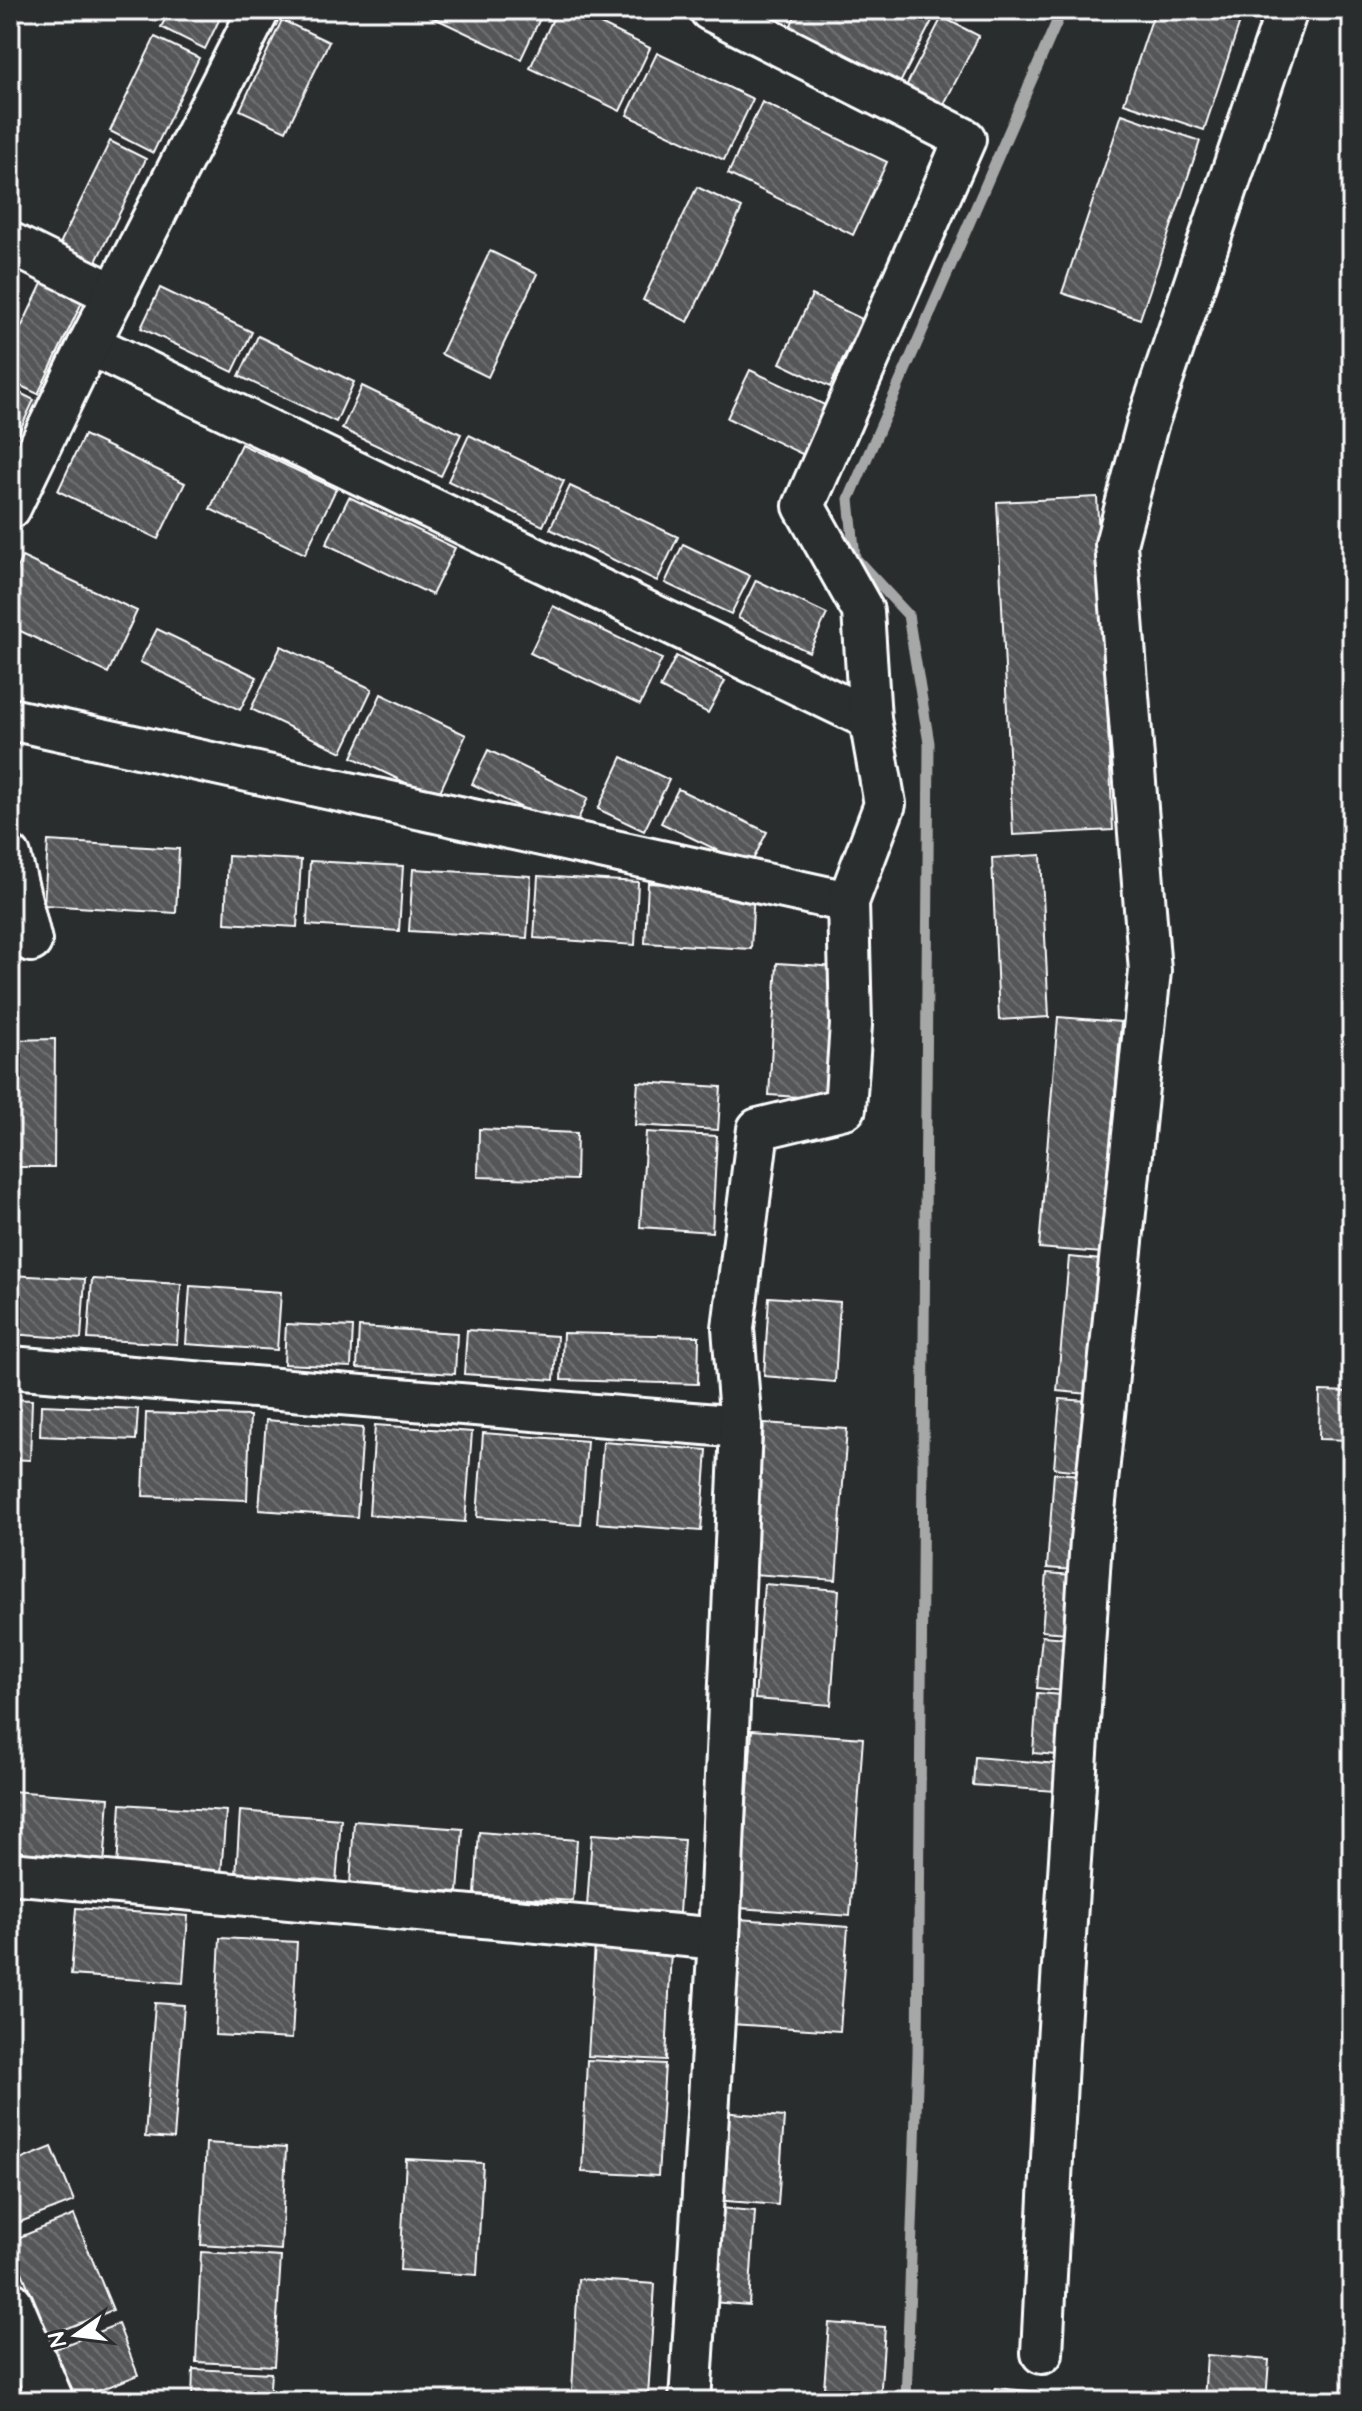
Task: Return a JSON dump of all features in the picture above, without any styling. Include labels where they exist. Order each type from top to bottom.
[{"type":"street","points":[[10,508],[89,344],[259,10]]},
{"type":"street","points":[[690,2401],[719,1939],[741,1427],[733,1328],[758,1129],[845,1108],[851,1025],[848,902],[885,804],[870,719],[863,611],[804,506],[965,139],[710,10]]},
{"type":"street","points":[[1042,2353],[1058,2042],[1091,1540],[1150,971],[1116,544],[1147,425],[1287,10]]},
{"type":"street","points":[[10,243],[115,295]]},
{"type":"street","points":[[89,344],[870,719]]},
{"type":"street","points":[[10,719],[848,902]]},
{"type":"street","points":[[10,856],[31,941]]},
{"type":"street","points":[[10,1367],[741,1427]]},
{"type":"street","points":[[10,1873],[719,1939]]},
{"type":"street","points":[[10,2304],[51,2401]]},
{"type":"building","points":[[170,10],[224,10],[205,49],[161,27]]},
{"type":"building","points":[[431,10],[544,10],[521,59],[428,15]]},
{"type":"building","points":[[557,10],[572,10],[650,48],[620,111],[530,68]]},
{"type":"building","points":[[798,10],[924,10],[935,15],[899,85],[789,29]]},
{"type":"building","points":[[1155,10],[1244,10],[1204,130],[1124,103]]},
{"type":"building","points":[[942,17],[979,36],[941,110],[904,90]]},
{"type":"building","points":[[282,20],[329,42],[286,131],[240,110]]},
{"type":"building","points":[[155,37],[199,58],[153,153],[110,131]]},
{"type":"building","points":[[657,53],[753,99],[724,160],[627,115]]},
{"type":"building","points":[[762,102],[887,162],[853,235],[728,174]]},
{"type":"building","points":[[1122,114],[1200,141],[1140,319],[1062,293]]},
{"type":"building","points":[[110,141],[146,159],[90,274],[54,256]]},
{"type":"building","points":[[697,187],[742,208],[688,322],[643,300]]},
{"type":"building","points":[[490,251],[537,274],[488,377],[441,354]]},
{"type":"building","points":[[46,275],[86,294],[38,394],[10,381],[10,351]]},
{"type":"building","points":[[160,288],[252,332],[233,372],[141,328]]},
{"type":"building","points":[[812,295],[862,319],[830,387],[780,363]]},
{"type":"building","points":[[258,336],[354,382],[336,422],[239,376]]},
{"type":"building","points":[[750,370],[829,407],[806,456],[727,418]]},
{"type":"building","points":[[362,386],[461,434],[441,476],[342,429]]},
{"type":"building","points":[[10,388],[34,400],[10,451]]},
{"type":"building","points":[[84,435],[185,483],[158,539],[58,491]]},
{"type":"building","points":[[469,435],[564,481],[543,526],[448,481]]},
{"type":"building","points":[[241,444],[336,489],[305,554],[210,509]]},
{"type":"building","points":[[570,486],[678,537],[657,581],[550,529]]},
{"type":"building","points":[[349,497],[455,548],[432,595],[326,544]]},
{"type":"building","points":[[1097,497],[1113,830],[1013,835],[997,502]]},
{"type":"building","points":[[683,544],[750,576],[731,614],[665,583]]},
{"type":"building","points":[[22,557],[137,611],[108,673],[10,626],[10,583]]},
{"type":"building","points":[[756,580],[827,614],[809,652],[738,618]]},
{"type":"building","points":[[553,606],[662,659],[640,705],[530,653]]},
{"type":"building","points":[[157,629],[257,677],[240,710],[140,662]]},
{"type":"building","points":[[281,646],[372,689],[342,752],[251,709]]},
{"type":"building","points":[[676,656],[725,681],[708,713],[660,688]]},
{"type":"building","points":[[381,694],[466,735],[437,798],[352,757]]},
{"type":"building","points":[[488,750],[588,798],[572,832],[472,784]]},
{"type":"building","points":[[622,757],[669,780],[644,831],[598,809]]},
{"type":"building","points":[[678,789],[767,832],[750,866],[661,823]]},
{"type":"building","points":[[48,841],[179,849],[176,913],[44,905]]},
{"type":"building","points":[[1041,855],[1049,1017],[999,1020],[992,858]]},
{"type":"building","points":[[228,856],[301,860],[297,927],[225,923]]},
{"type":"building","points":[[310,861],[403,866],[399,931],[307,925]]},
{"type":"building","points":[[413,869],[531,876],[527,938],[409,931]]},
{"type":"building","points":[[538,876],[638,882],[635,945],[534,938]]},
{"type":"building","points":[[648,883],[754,889],[751,949],[645,943]]},
{"type":"building","points":[[777,963],[838,967],[830,1099],[769,1095]]},
{"type":"building","points":[[1058,1017],[1121,1022],[1102,1253],[1039,1248]]},
{"type":"building","points":[[55,1039],[54,1167],[10,1167],[10,1040]]},
{"type":"building","points":[[638,1082],[721,1087],[718,1130],[635,1125]]},
{"type":"building","points":[[479,1129],[577,1133],[576,1180],[478,1177]]},
{"type":"building","points":[[646,1132],[717,1136],[712,1232],[640,1227]]},
{"type":"building","points":[[1069,1257],[1101,1260],[1089,1394],[1057,1391]]},
{"type":"building","points":[[10,1275],[85,1279],[81,1339],[10,1334]]},
{"type":"building","points":[[92,1279],[181,1284],[177,1344],[88,1339]]},
{"type":"building","points":[[190,1286],[281,1292],[277,1350],[186,1344]]},
{"type":"building","points":[[769,1297],[840,1302],[835,1382],[764,1376]]},
{"type":"building","points":[[286,1324],[353,1327],[351,1367],[284,1364]]},
{"type":"building","points":[[359,1327],[457,1333],[455,1374],[357,1368]]},
{"type":"building","points":[[467,1330],[557,1336],[554,1380],[464,1374]]},
{"type":"building","points":[[563,1333],[699,1336],[698,1384],[561,1380]]},
{"type":"building","points":[[1320,1391],[1352,1392],[1352,1440],[1319,1439]]},
{"type":"building","points":[[10,1399],[32,1400],[30,1460],[10,1459]]},
{"type":"building","points":[[1060,1399],[1088,1401],[1082,1471],[1054,1468]]},
{"type":"building","points":[[41,1405],[138,1409],[136,1440],[40,1436]]},
{"type":"building","points":[[146,1413],[250,1416],[247,1500],[143,1496]]},
{"type":"building","points":[[266,1420],[363,1428],[357,1517],[259,1510]]},
{"type":"building","points":[[764,1423],[847,1429],[836,1580],[753,1574]]},
{"type":"building","points":[[375,1425],[472,1432],[465,1522],[369,1515]]},
{"type":"building","points":[[483,1433],[587,1441],[581,1525],[477,1517]]},
{"type":"building","points":[[603,1442],[707,1450],[701,1531],[597,1523]]},
{"type":"building","points":[[1054,1473],[1082,1475],[1074,1570],[1047,1568]]},
{"type":"building","points":[[1047,1573],[1073,1575],[1068,1633],[1042,1631]]},
{"type":"building","points":[[764,1584],[839,1590],[831,1705],[755,1699]]},
{"type":"building","points":[[1042,1636],[1067,1638],[1063,1691],[1037,1688]]},
{"type":"building","points":[[1037,1693],[1062,1695],[1057,1755],[1033,1753]]},
{"type":"building","points":[[752,1730],[863,1738],[850,1916],[740,1908]]},
{"type":"building","points":[[975,1757],[1057,1764],[1055,1791],[973,1785]]},
{"type":"building","points":[[10,1791],[109,1798],[104,1866],[10,1859]]},
{"type":"building","points":[[121,1804],[226,1811],[221,1874],[117,1867]]},
{"type":"building","points":[[240,1811],[341,1819],[336,1884],[236,1877]]},
{"type":"building","points":[[354,1821],[463,1829],[458,1892],[350,1885]]},
{"type":"building","points":[[479,1832],[577,1840],[573,1901],[475,1894]]},
{"type":"building","points":[[592,1834],[684,1840],[679,1913],[587,1907]]},
{"type":"building","points":[[76,1908],[188,1916],[183,1983],[71,1975]]},
{"type":"building","points":[[738,1919],[848,1927],[840,2031],[731,2024]]},
{"type":"building","points":[[220,1938],[297,1942],[292,2039],[215,2035]]},
{"type":"building","points":[[595,1944],[671,1949],[666,2060],[588,2056]]},
{"type":"building","points":[[155,2003],[184,2005],[174,2139],[145,2137]]},
{"type":"building","points":[[587,2060],[665,2064],[658,2176],[582,2172]]},
{"type":"building","points":[[720,2112],[784,2117],[778,2205],[714,2200]]},
{"type":"building","points":[[206,2143],[286,2148],[281,2250],[201,2245]]},
{"type":"building","points":[[52,2147],[74,2201],[10,2226],[10,2164]]},
{"type":"building","points":[[406,2159],[483,2163],[477,2275],[400,2270]]},
{"type":"building","points":[[719,2208],[755,2211],[749,2305],[712,2302]]},
{"type":"building","points":[[74,2215],[113,2310],[47,2336],[10,2241]]},
{"type":"building","points":[[201,2252],[281,2257],[274,2366],[196,2362]]},
{"type":"building","points":[[578,2279],[655,2284],[648,2396],[572,2391]]},
{"type":"building","points":[[829,2323],[885,2327],[880,2401],[823,2401]]},
{"type":"building","points":[[118,2324],[138,2375],[73,2401],[52,2350]]},
{"type":"building","points":[[1207,2355],[1269,2360],[1266,2401],[1204,2401]]},
{"type":"building","points":[[193,2369],[271,2373],[269,2401],[192,2401]]},
{"type":"building","points":[[995,2388],[1041,2392],[1041,2401],[994,2401]]},
{"type":"building","points":[[1053,2394],[1099,2398],[1099,2401],[1052,2401]]},
{"type":"building","points":[[571,2395],[648,2400],[648,2401],[571,2401]]},
{"type":"waterway","points":[[906,2401],[918,2055],[929,743],[908,615],[855,558],[849,499],[1062,10]]}]
